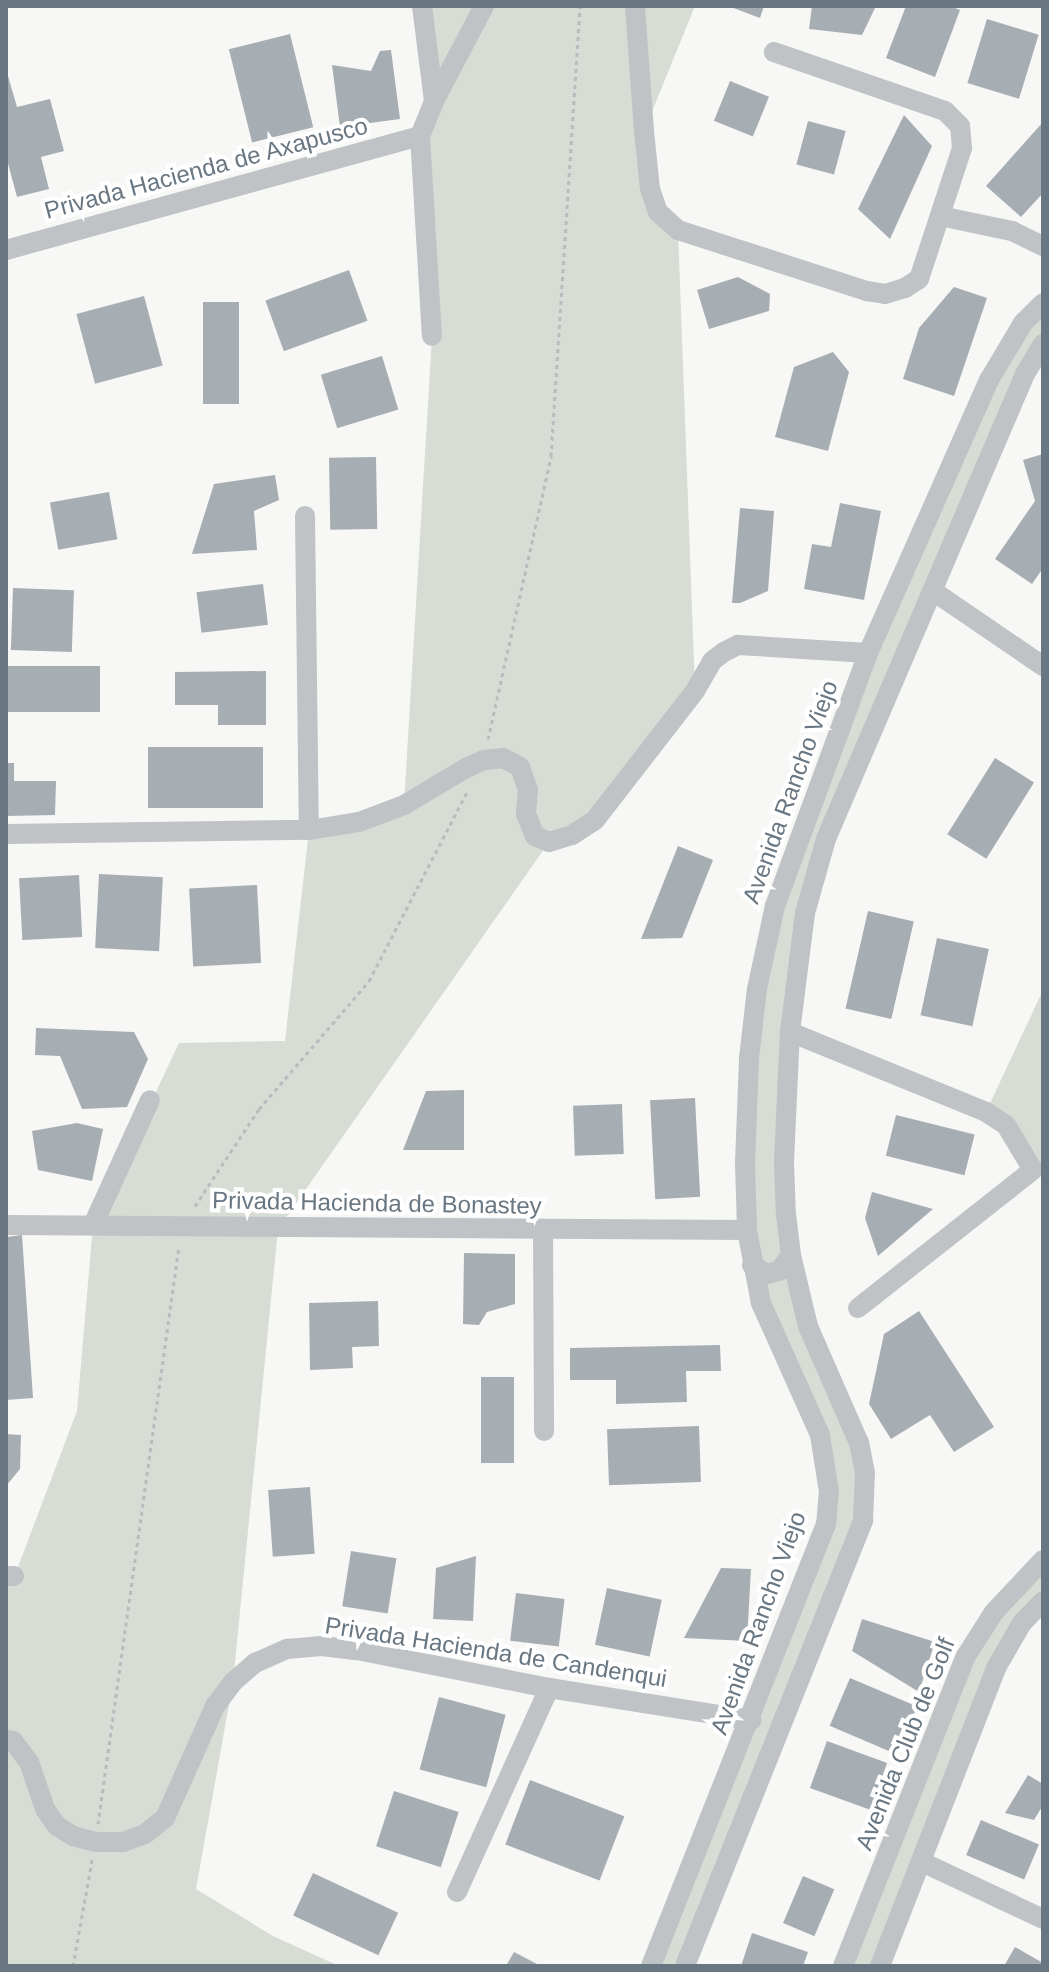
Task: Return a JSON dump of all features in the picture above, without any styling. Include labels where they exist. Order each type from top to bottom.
[{"type":"street","points":[[422,6],[434,101]]},
{"type":"street","points":[[432,336],[420,136],[434,101],[484,6]]},
{"type":"street","points":[[635,6],[650,189],[658,212],[678,230],[885,294],[905,288],[919,279],[962,148],[960,126],[945,111],[774,52]]},
{"type":"street","name":"Privada Hacienda de Axapusco","points":[[6,250],[420,136]]},
{"type":"street","points":[[940,216],[1001,228],[1043,246]]},
{"type":"street","name":"Avenida Rancho Viejo","points":[[651,1966],[751,1720],[776,1644],[826,1525],[829,1492],[820,1435],[761,1303],[747,1230],[745,1163],[757,989],[787,866],[868,653],[989,380],[1023,323],[1043,303]]},
{"type":"street","name":"Avenida Rancho Viejo","points":[[685,1966],[863,1520],[865,1473],[859,1443],[808,1326],[791,1255],[784,1162],[790,1032],[805,913],[822,852],[879,715],[1025,374],[1043,344]]},
{"type":"street","points":[[305,516],[309,830]]},
{"type":"street","points":[[916,544],[948,556]]},
{"type":"street","points":[[933,591],[1043,666]]},
{"type":"street","points":[[6,834],[309,830],[359,822],[404,805],[484,760],[503,758],[520,767],[528,790],[526,814],[535,836],[549,842],[572,835],[595,820],[695,691],[712,661],[724,652],[738,645],[868,653]]},
{"type":"street","points":[[848,704],[879,715]]},
{"type":"street","points":[[790,1032],[986,1112],[1006,1125],[1038,1170],[858,1308]]},
{"type":"street","points":[[93,1225],[150,1100]]},
{"type":"street","name":"Privada Hacienda de Bonastey","points":[[6,1225],[747,1230]]},
{"type":"street","points":[[543,1231],[544,1431]]},
{"type":"street","points":[[752,1265],[766,1274],[779,1271],[791,1255]]},
{"type":"street","name":"Avenida Club de Golf","points":[[843,1966],[966,1656],[994,1612],[1043,1560]]},
{"type":"street","points":[[880,1966],[913,1888],[996,1668],[1022,1623],[1043,1601]]},
{"type":"street","points":[[776,1644],[808,1659]]},
{"type":"street","name":"Privada Hacienda de Candenqui","points":[[6,1740],[13,1741],[29,1762],[45,1809],[57,1826],[73,1836],[95,1842],[123,1842],[145,1834],[165,1818],[215,1706],[233,1682],[255,1663],[287,1649],[322,1646],[357,1650],[549,1688],[751,1720]]},
{"type":"street","name":"Privada Hacienda de Candenqui","points":[[457,1892],[549,1688]]},
{"type":"street","points":[[730,1771],[760,1779]]},
{"type":"street","points":[[900,1822],[933,1832]]},
{"type":"street","points":[[922,1862],[1043,1919]]},
{"type":"street","points":[[879,1876],[913,1888]]},
{"type":"path","points":[[484,760],[551,456],[580,6]]},
{"type":"path","points":[[73,1966],[95,1842],[181,1227],[259,1109],[369,981],[469,787]]},
{"type":"shaded area","points":[[422,6],[695,6],[644,131],[650,189],[678,230],[695,691],[595,820],[549,842],[278,1229],[233,1682],[196,1889],[273,1936],[339,1966],[6,1966],[6,1576],[15,1575],[77,1411],[93,1225],[179,1043],[285,1041],[309,830],[404,805],[432,336],[420,136],[434,101]]},
{"type":"shaded area","points":[[1043,303],[1043,344],[826,839],[790,1033],[791,1255],[859,1443],[863,1520],[687,1966],[651,1966],[827,1525],[827,1466],[761,1303],[745,1163],[775,906],[989,380]]},
{"type":"shaded area","points":[[1043,990],[1043,1162],[1033,1170],[986,1112]]},
{"type":"shaded area","points":[[1043,1560],[1043,1601],[1022,1623],[880,1966],[843,1966],[966,1656]]},
{"type":"building","points":[[728,6],[764,6],[760,18]]},
{"type":"building","points":[[812,6],[876,6],[862,35],[809,29]]},
{"type":"building","points":[[906,6],[950,6],[960,10],[935,77],[886,58]]},
{"type":"building","points":[[987,19],[1039,35],[1019,99],[967,83]]},
{"type":"building","points":[[290,34],[313,127],[252,142],[229,49]]},
{"type":"building","points":[[391,50],[400,119],[340,127],[332,65],[371,71],[380,51]]},
{"type":"building","points":[[6,69],[17,107],[50,99],[64,151],[41,157],[49,189],[17,197],[6,156]]},
{"type":"building","points":[[730,81],[769,97],[753,137],[714,121]]},
{"type":"building","points":[[904,115],[932,146],[890,239],[858,209]]},
{"type":"building","points":[[808,121],[846,131],[834,175],[796,164]]},
{"type":"building","points":[[1043,122],[1043,193],[1021,217],[986,186]]},
{"type":"building","points":[[349,270],[367,321],[284,351],[265,300]]},
{"type":"building","points":[[738,277],[770,294],[769,311],[709,329],[697,290]]},
{"type":"building","points":[[954,287],[987,298],[954,396],[903,379],[919,328]]},
{"type":"building","points":[[144,296],[163,366],[95,384],[76,314]]},
{"type":"building","points":[[203,302],[239,302],[239,404],[203,404]]},
{"type":"building","points":[[833,352],[849,372],[828,451],[775,437],[794,367]]},
{"type":"building","points":[[382,356],[398,410],[337,428],[321,375]]},
{"type":"building","points":[[1043,454],[1043,568],[1032,584],[995,559],[1035,501],[1023,460]]},
{"type":"building","points":[[376,457],[377,529],[330,530],[329,458]]},
{"type":"building","points":[[275,475],[279,500],[254,511],[257,550],[192,554],[214,484]]},
{"type":"building","points":[[109,492],[117,539],[58,550],[50,502]]},
{"type":"building","points":[[840,503],[881,511],[864,600],[804,589],[812,544],[831,547]]},
{"type":"building","points":[[740,508],[774,511],[768,591],[740,603],[732,603]]},
{"type":"building","points":[[263,584],[268,625],[201,633],[196,592]]},
{"type":"building","points":[[13,588],[74,590],[72,652],[11,650]]},
{"type":"building","points":[[6,666],[100,666],[100,712],[6,712]]},
{"type":"building","points":[[266,671],[266,725],[218,725],[218,705],[175,705],[175,672]]},
{"type":"building","points":[[148,747],[263,747],[263,808],[148,808]]},
{"type":"building","points":[[995,758],[1034,782],[986,859],[947,834]]},
{"type":"building","points":[[6,763],[14,763],[14,781],[56,781],[55,815],[6,816]]},
{"type":"building","points":[[678,846],[713,860],[682,938],[641,939]]},
{"type":"building","points":[[99,874],[163,877],[159,951],[95,948]]},
{"type":"building","points":[[79,875],[82,937],[22,940],[19,878]]},
{"type":"building","points":[[257,885],[261,963],[193,966],[189,889]]},
{"type":"building","points":[[868,911],[914,922],[891,1019],[846,1008]]},
{"type":"building","points":[[937,938],[989,949],[972,1026],[921,1015]]},
{"type":"building","points":[[36,1028],[134,1032],[148,1059],[127,1107],[82,1109],[60,1056],[35,1055]]},
{"type":"building","points":[[464,1090],[464,1150],[403,1150],[426,1091]]},
{"type":"building","points":[[695,1098],[700,1197],[655,1199],[650,1100]]},
{"type":"building","points":[[622,1104],[624,1154],[575,1156],[573,1106]]},
{"type":"building","points":[[896,1115],[975,1135],[964,1175],[886,1156]]},
{"type":"building","points":[[77,1123],[103,1129],[92,1181],[38,1170],[32,1131]]},
{"type":"building","points":[[872,1192],[933,1209],[878,1256],[865,1218]]},
{"type":"building","points":[[22,1235],[33,1398],[6,1400],[6,1237]]},
{"type":"building","points":[[464,1253],[515,1254],[515,1304],[487,1312],[479,1325],[463,1324]]},
{"type":"building","points":[[378,1301],[379,1346],[352,1347],[353,1368],[310,1370],[309,1303]]},
{"type":"building","points":[[919,1311],[994,1427],[954,1452],[930,1415],[891,1439],[869,1404],[884,1334]]},
{"type":"building","points":[[720,1345],[721,1371],[686,1371],[687,1402],[616,1404],[616,1380],[570,1380],[570,1348]]},
{"type":"building","points":[[481,1377],[514,1377],[514,1463],[481,1463]]},
{"type":"building","points":[[699,1426],[701,1482],[609,1485],[607,1429]]},
{"type":"building","points":[[6,1434],[21,1435],[20,1469],[6,1486]]},
{"type":"building","points":[[310,1487],[315,1554],[273,1557],[268,1490]]},
{"type":"building","points":[[351,1551],[396,1558],[388,1614],[342,1606]]},
{"type":"building","points":[[476,1556],[473,1621],[433,1619],[436,1568]]},
{"type":"building","points":[[721,1568],[751,1569],[747,1641],[684,1638]]},
{"type":"building","points":[[607,1588],[662,1600],[650,1656],[595,1645]]},
{"type":"building","points":[[516,1593],[565,1599],[559,1647],[510,1641]]},
{"type":"building","points":[[862,1619],[935,1642],[919,1692],[852,1651]]},
{"type":"building","points":[[850,1678],[917,1707],[897,1754],[830,1726]]},
{"type":"building","points":[[439,1697],[506,1715],[486,1787],[420,1769]]},
{"type":"building","points":[[827,1741],[887,1763],[870,1810],[810,1788]]},
{"type":"building","points":[[1028,1775],[1043,1784],[1043,1805],[1034,1820],[1005,1813]]},
{"type":"building","points":[[530,1780],[624,1816],[600,1881],[505,1844]]},
{"type":"building","points":[[394,1791],[459,1812],[441,1867],[376,1846]]},
{"type":"building","points":[[981,1820],[1039,1845],[1024,1880],[966,1855]]},
{"type":"building","points":[[313,1873],[398,1913],[378,1955],[293,1916]]},
{"type":"building","points":[[803,1876],[834,1889],[814,1936],[783,1923]]},
{"type":"building","points":[[752,1933],[808,1952],[803,1966],[741,1966]]},
{"type":"building","points":[[1015,1947],[1043,1963],[1043,1966],[1004,1966]]},
{"type":"building","points":[[514,1952],[541,1966],[506,1966]]}]
